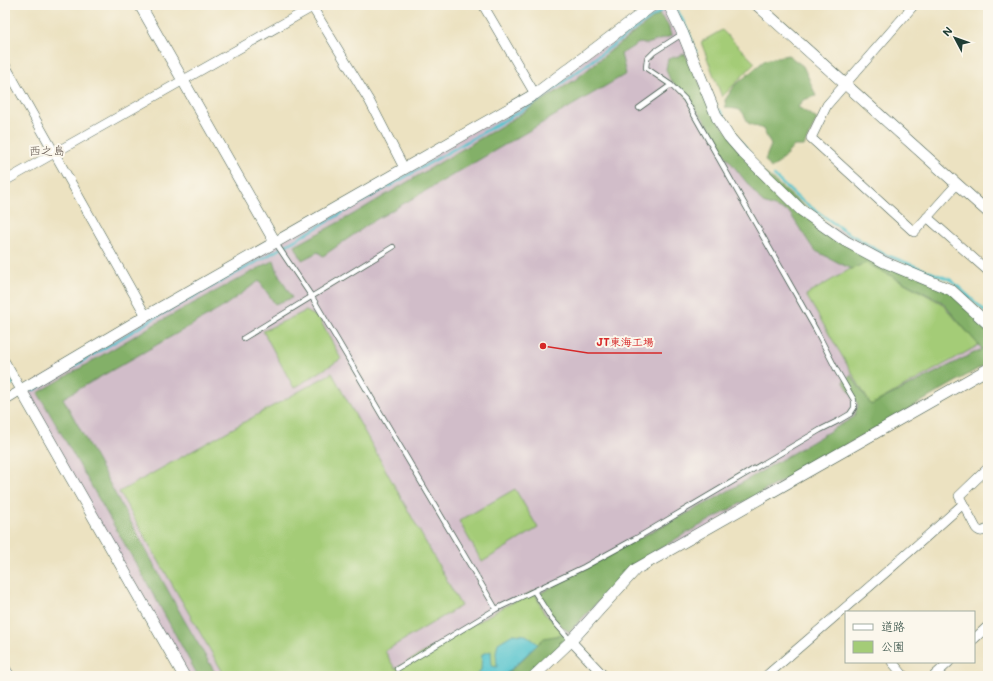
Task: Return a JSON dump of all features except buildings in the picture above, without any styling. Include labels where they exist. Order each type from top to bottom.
[{"type":"street","points":[[140,5],[275,242]]},
{"type":"street","points":[[483,5],[534,94]]},
{"type":"street","points":[[5,400],[146,316],[534,94],[653,5]]},
{"type":"street","points":[[669,5],[683,34],[718,120],[742,153],[801,210],[845,241],[884,262],[951,290],[988,324]]},
{"type":"street","points":[[757,5],[988,212]]},
{"type":"street","points":[[914,5],[827,105],[811,138],[914,232],[957,184]]},
{"type":"street","points":[[5,181],[313,6],[370,102],[404,168]]},
{"type":"street","points":[[5,66],[146,316]]},
{"type":"street","points":[[927,217],[988,271]]},
{"type":"street","points":[[5,362],[184,676]]},
{"type":"street","points":[[534,676],[572,641],[636,569],[988,369]]},
{"type":"street","points":[[988,468],[959,496],[976,528],[981,532],[988,529]]},
{"type":"street","points":[[766,676],[845,610],[963,504]]},
{"type":"street","points":[[975,638],[988,626]]},
{"type":"street","points":[[572,641],[604,676]]},
{"type":"street","points":[[893,663],[904,676]]},
{"type":"street","points":[[934,676],[948,663]]},
{"type":"street","points":[[5,668],[10,676]]},
{"type":"lane","points":[[397,669],[496,609],[584,567],[635,539],[820,430],[850,414],[854,408],[854,400],[816,330],[685,99],[671,85],[646,68],[647,59],[654,52],[683,34]]},
{"type":"lane","points":[[639,108],[671,85]]},
{"type":"lane","points":[[275,242],[312,297],[496,609]]},
{"type":"lane","points":[[244,338],[394,247]]},
{"type":"lane","points":[[534,591],[551,618],[572,641]]},
{"type":"shaded area","points":[[655,5],[676,5],[729,137],[801,210],[938,284],[988,330],[988,363],[636,569],[532,676],[184,676],[21,390],[534,94]]},
{"type":"green space","points":[[659,14],[668,25],[671,36],[647,44],[639,43],[621,54],[626,74],[372,222],[323,256],[318,252],[302,260],[295,246],[352,215],[508,122],[575,80]]},
{"type":"green space","points":[[722,30],[755,63],[722,97],[701,42]]},
{"type":"green space","points":[[685,54],[720,123],[754,164],[845,241],[953,291],[988,324],[988,363],[824,458],[681,536],[633,565],[569,632],[551,618],[537,595],[612,552],[711,501],[854,417],[858,405],[843,381],[851,375],[871,405],[982,349],[942,302],[866,263],[851,269],[814,250],[789,212],[763,203],[724,154],[709,126],[683,92],[670,80],[666,69],[668,59]]},
{"type":"green space","points":[[788,55],[803,66],[816,96],[803,100],[798,107],[817,119],[804,146],[794,146],[779,163],[771,168],[765,160],[771,145],[763,129],[748,123],[742,112],[738,109],[726,108],[725,100],[735,85],[765,60]]},
{"type":"green space","points":[[274,260],[278,273],[292,298],[275,304],[259,281],[220,309],[63,398],[183,618],[217,676],[198,676],[151,590],[38,393],[155,324]]},
{"type":"green space","points":[[864,261],[941,303],[979,345],[871,405],[806,295]]},
{"type":"green space","points":[[306,311],[319,318],[341,359],[294,388],[263,331]]},
{"type":"green space","points":[[332,373],[461,606],[385,651],[395,669],[534,591],[544,613],[566,634],[538,644],[526,635],[497,667],[485,668],[476,676],[225,676],[119,492]]},
{"type":"green space","points":[[515,489],[538,528],[482,562],[459,521]]},
{"type":"green space","points":[[566,634],[568,640],[529,676],[505,676],[544,638]]},
{"type":"water","points":[[513,634],[526,635],[538,644],[504,676],[476,676],[481,670],[482,654],[491,651],[492,666],[497,667],[496,653],[498,643]]},
{"type":"waterway","points":[[675,5],[689,33],[696,52]]},
{"type":"waterway","points":[[30,388],[34,390],[155,318],[269,255],[538,101],[640,25],[667,7]]},
{"type":"waterway","points":[[720,110],[730,128],[749,152]]},
{"type":"waterway","points":[[774,176],[797,197],[843,230],[884,254],[951,280],[988,314]]},
{"type":"waterway","points":[[5,388],[15,382]]},
{"type":"place","name":"JT東海工場","points":[[543,346]]},
{"type":"district","name":"西之島","points":[[47,150]]}]
